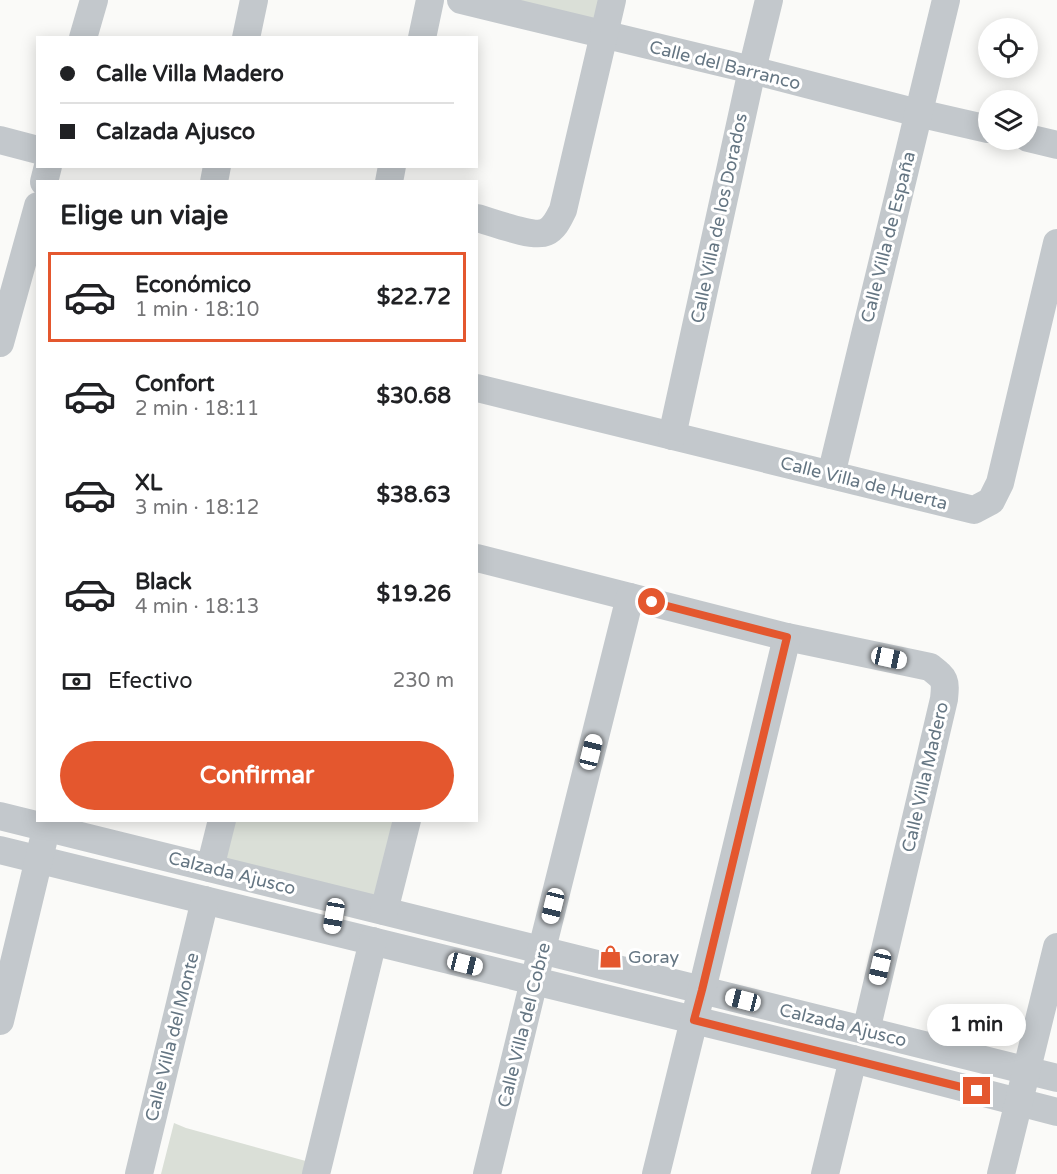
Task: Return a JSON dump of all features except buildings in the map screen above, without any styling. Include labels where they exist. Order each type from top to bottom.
[{"type":"street","points":[[85,36],[94,0]]},
{"type":"street","points":[[246,36],[254,0]]},
{"type":"street","points":[[422,36],[430,0]]},
{"type":"street","name":"Calle del Barranco","points":[[460,0],[978,127]]},
{"type":"street","points":[[478,218],[535,235],[547,232],[556,224],[563,210],[612,0]]},
{"type":"street","name":"Calle Villa de los Dorados","points":[[672,436],[769,0]]},
{"type":"street","name":"Calle Villa de España","points":[[831,475],[946,0]]},
{"type":"street","points":[[0,140],[36,149]]},
{"type":"street","points":[[1038,140],[1057,145]]},
{"type":"street","points":[[0,343],[5,306],[28,277],[36,220]]},
{"type":"street","name":"Calle Villa de Huerta","points":[[478,388],[974,510],[991,501],[1000,483],[1057,243]]},
{"type":"street","name":"Calle Villa Madero","points":[[478,558],[787,637],[930,667],[943,677],[946,687],[944,699],[866,1031]]},
{"type":"street","name":"Calle Villa del Cobre","points":[[487,1174],[630,597]]},
{"type":"street","points":[[656,1174],[787,637]]},
{"type":"street","name":"Calzada Ajusco","points":[[0,816],[48,824],[337,900],[1057,1078]]},
{"type":"street","points":[[210,868],[222,822]]},
{"type":"street","points":[[384,911],[406,822]]},
{"type":"street","points":[[0,1021],[48,824]]},
{"type":"street","name":"Calzada Ajusco","points":[[0,850],[853,1059],[1057,1112]]},
{"type":"street","name":"Calle Villa del Monte","points":[[139,1174],[205,900]]},
{"type":"street","points":[[332,932],[337,900]]},
{"type":"street","points":[[316,1174],[373,941]]},
{"type":"street","points":[[1001,1174],[1057,947]]},
{"type":"street","points":[[825,1174],[853,1059]]},
{"type":"shaded area","points":[[511,0],[607,0],[602,23]]},
{"type":"shaded area","points":[[232,822],[399,822],[380,899],[221,861]]},
{"type":"shaded area","points":[[174,1123],[313,1163],[310,1174],[161,1174]]},
{"type":"place","name":"Goray","points":[[610,957]]},
{"type":"route","points":[[652,602],[787,637],[694,1020],[977,1091]]}]
